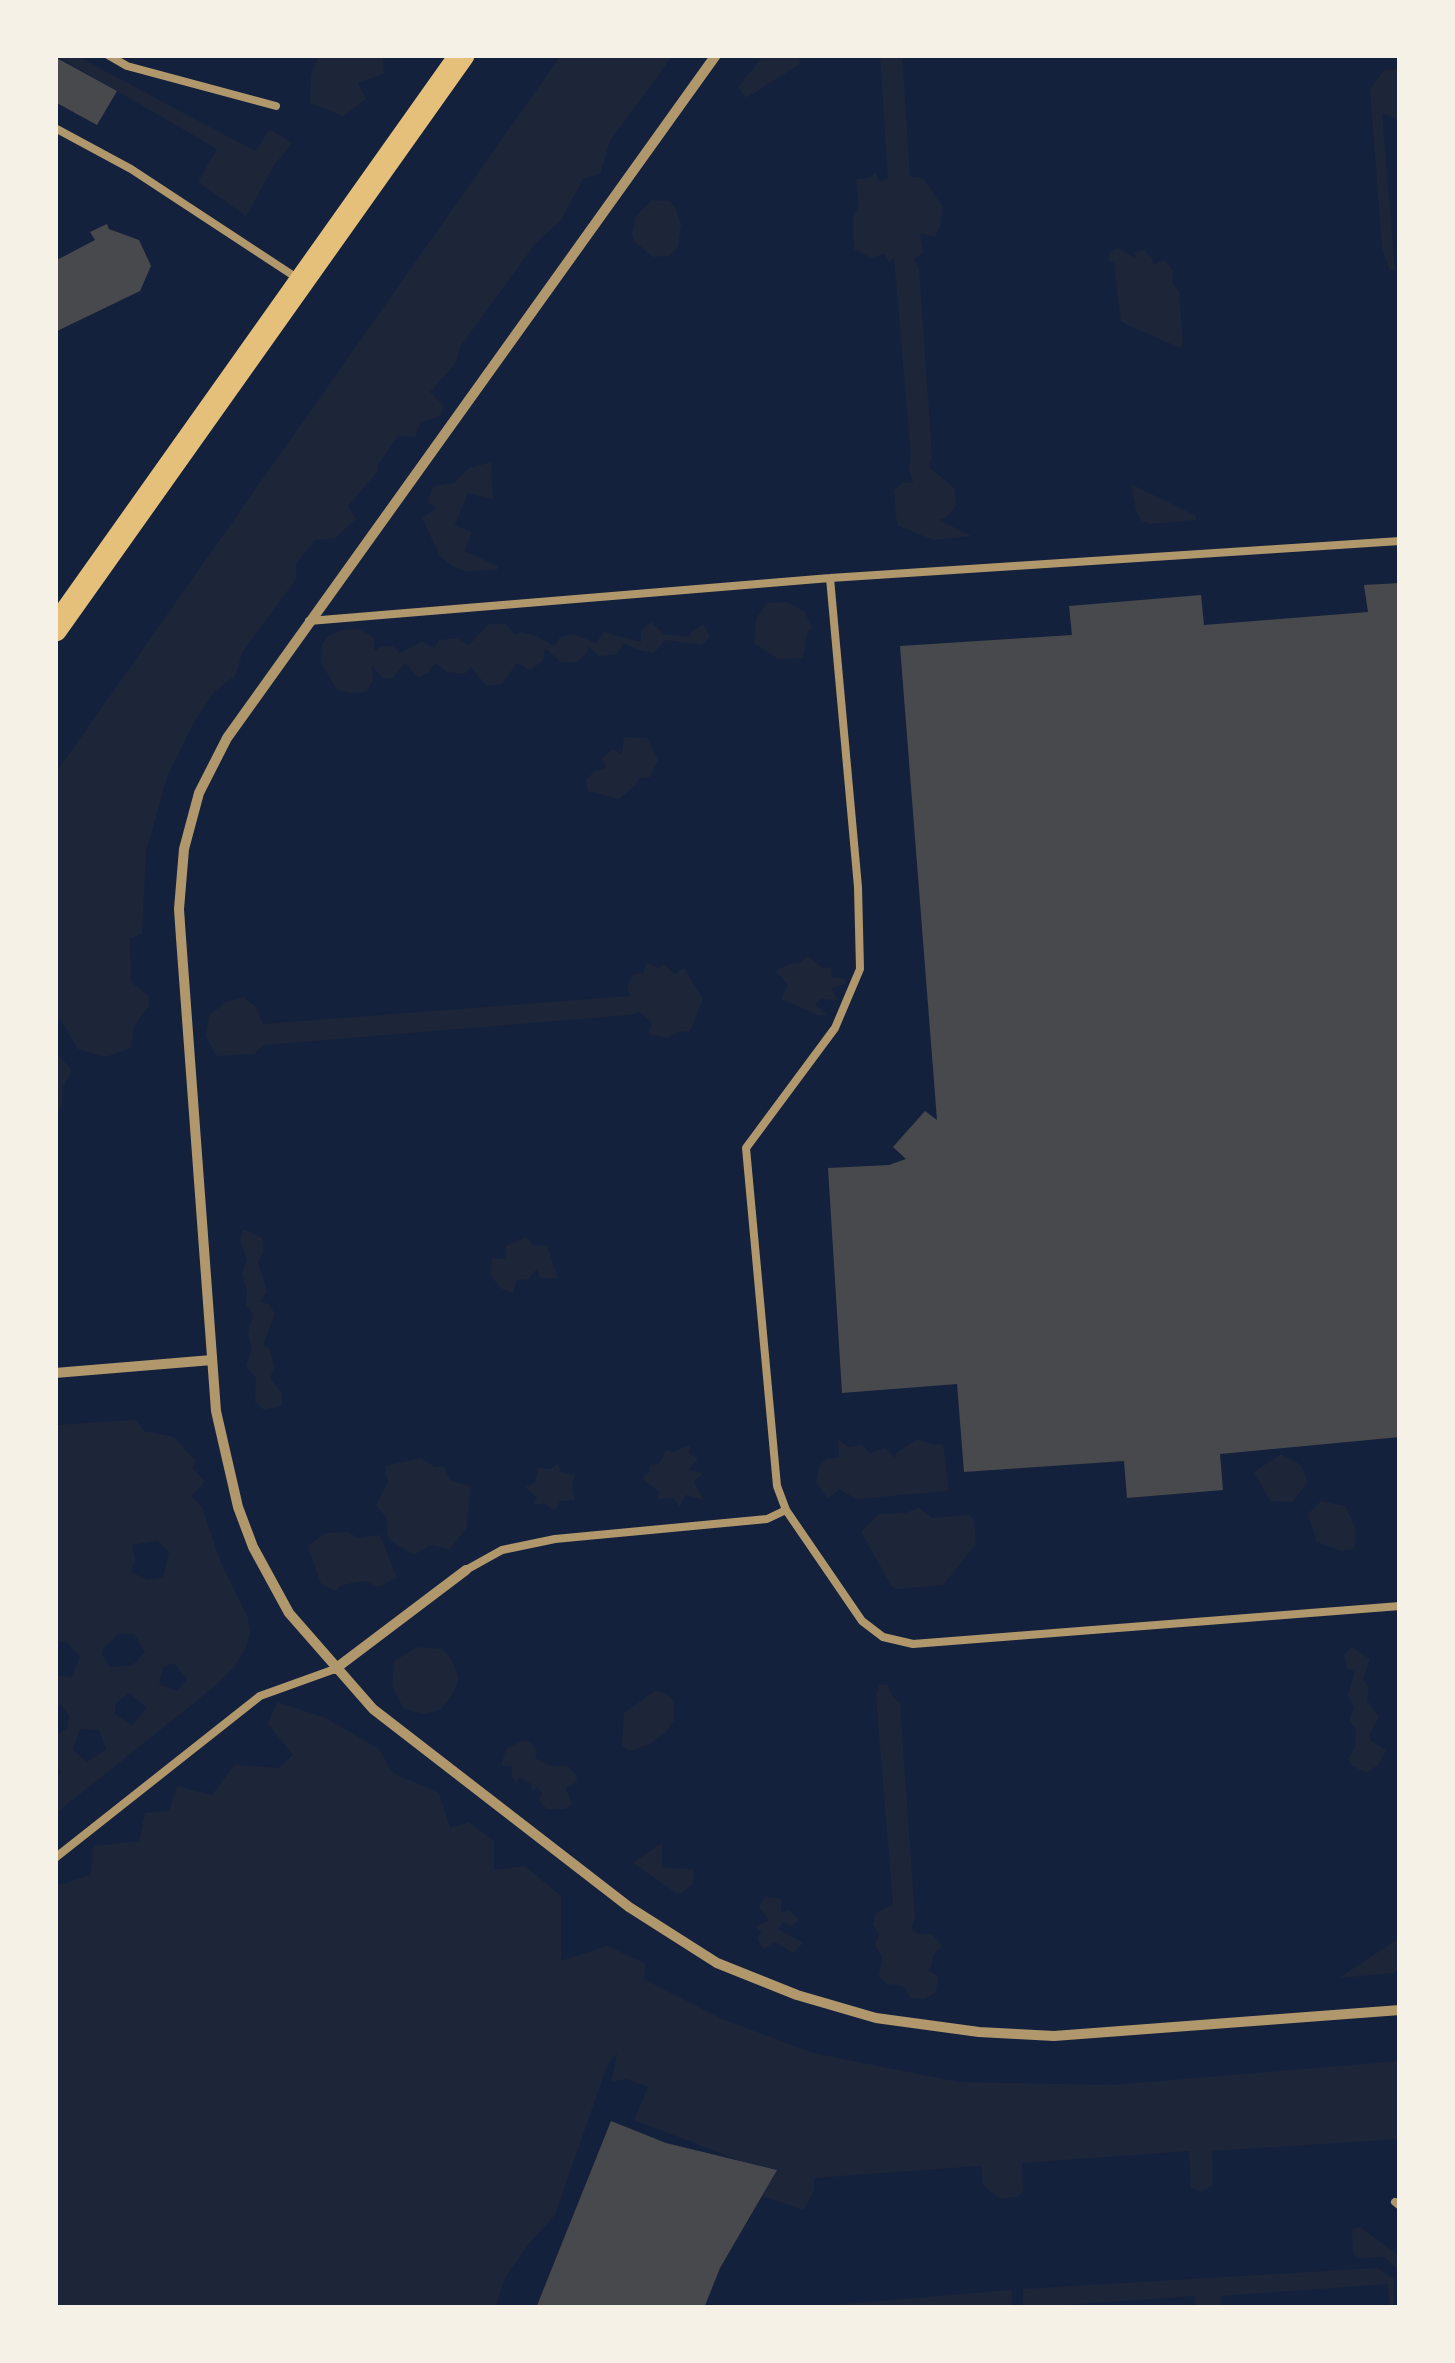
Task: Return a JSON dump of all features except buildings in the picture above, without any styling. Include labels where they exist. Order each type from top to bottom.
[{"type":"main road","points":[[55,629],[462,55]]},
{"type":"street","points":[[716,55],[227,738],[199,794],[184,849],[180,938],[216,1411],[226,1462],[253,1546],[290,1612],[373,1709],[629,1907],[717,1963],[797,1995],[876,2018],[965,2031],[1054,2036],[1400,2010]]},
{"type":"street","points":[[55,1374],[212,1360]]},
{"type":"street","points":[[335,1669],[466,1570]]},
{"type":"lane","points":[[108,55],[127,66],[276,106]]},
{"type":"lane","points":[[55,128],[131,170],[301,280]]},
{"type":"lane","points":[[309,621],[830,578],[1400,541]]},
{"type":"lane","points":[[830,578],[858,887],[860,969],[835,1028],[746,1148],[777,1486],[786,1510],[862,1621],[883,1637],[912,1644],[1400,1606]]},
{"type":"lane","points":[[466,1570],[502,1550],[554,1539],[767,1519],[786,1510]]},
{"type":"lane","points":[[55,1858],[260,1696],[335,1669]]},
{"type":"shaded area","points":[[55,55],[75,55],[255,151],[270,129],[292,143],[275,164],[246,216],[198,182],[217,149]]},
{"type":"shaded area","points":[[319,55],[383,55],[384,74],[358,83],[366,99],[343,116],[310,103],[311,75]]},
{"type":"shaded area","points":[[561,55],[673,55],[610,141],[600,174],[583,179],[561,220],[535,244],[460,347],[456,363],[430,392],[444,406],[440,416],[420,423],[415,437],[398,436],[377,466],[379,470],[348,506],[356,519],[335,538],[315,540],[296,564],[296,579],[242,653],[236,675],[214,692],[194,722],[167,777],[146,852],[142,934],[130,938],[131,982],[149,996],[149,1006],[134,1026],[131,1048],[106,1057],[78,1049],[60,1019],[55,1022],[55,774]]},
{"type":"shaded area","points":[[764,55],[799,55],[800,64],[746,98],[738,87]]},
{"type":"shaded area","points":[[880,55],[902,55],[910,176],[923,178],[943,207],[935,237],[920,233],[923,253],[914,259],[919,269],[932,456],[929,467],[954,488],[956,506],[939,520],[971,536],[933,540],[897,525],[894,490],[903,482],[913,483],[894,257],[889,262],[884,254],[871,258],[854,249],[853,219],[859,204],[856,179],[870,178],[876,172],[879,182],[888,178]]},
{"type":"shaded area","points":[[1400,69],[1400,121],[1382,113],[1395,270],[1389,269],[1382,247],[1370,89],[1384,70]]},
{"type":"shaded area","points":[[652,200],[669,201],[681,224],[678,247],[669,256],[653,257],[634,241],[635,217]]},
{"type":"shaded area","points":[[1118,248],[1135,258],[1135,252],[1144,250],[1153,265],[1165,260],[1173,271],[1172,283],[1179,291],[1183,342],[1180,348],[1121,322],[1114,263],[1108,260],[1110,251]]},
{"type":"shaded area","points":[[491,462],[493,499],[468,493],[455,525],[472,532],[464,551],[498,566],[497,570],[466,571],[453,567],[440,556],[422,518],[436,508],[428,502],[433,486],[454,483],[469,468]]},
{"type":"shaded area","points":[[1131,484],[1196,516],[1196,520],[1150,524],[1142,521]]},
{"type":"shaded area","points":[[787,602],[804,611],[812,627],[803,658],[778,659],[754,643],[756,619],[767,603]]},
{"type":"shaded area","points":[[651,622],[664,634],[689,637],[703,624],[710,637],[702,645],[665,640],[654,653],[624,643],[616,655],[599,656],[588,647],[587,653],[575,663],[561,662],[545,648],[543,661],[530,670],[517,663],[502,684],[486,686],[471,667],[464,674],[447,672],[435,663],[428,673],[418,677],[405,663],[393,678],[384,679],[372,666],[373,680],[366,692],[350,693],[337,690],[321,663],[322,644],[329,635],[342,630],[358,629],[373,637],[375,651],[393,646],[400,653],[422,641],[434,648],[439,640],[456,638],[469,645],[489,624],[506,624],[514,635],[521,632],[536,636],[555,646],[560,637],[574,634],[596,643],[604,632],[641,642],[641,630]]},
{"type":"shaded area","points":[[624,737],[647,738],[658,760],[650,777],[639,778],[619,799],[588,791],[586,780],[595,771],[606,768],[602,759],[613,749],[622,754]]},
{"type":"shaded area","points":[[808,956],[822,968],[831,967],[832,977],[846,979],[845,984],[831,988],[838,1000],[820,999],[815,1005],[828,1015],[818,1015],[781,999],[788,985],[776,971]]},
{"type":"shaded area","points":[[647,963],[658,968],[664,964],[674,974],[684,968],[703,999],[690,1031],[668,1038],[649,1034],[652,1022],[639,1012],[264,1045],[254,1054],[216,1056],[206,1036],[209,1015],[226,1002],[243,997],[256,1007],[263,1024],[630,996],[627,987],[633,974],[643,973]]},
{"type":"shaded area","points":[[55,1052],[72,1070],[63,1087],[62,1105],[55,1114]]},
{"type":"shaded area","points":[[243,1229],[262,1238],[264,1251],[258,1262],[267,1292],[260,1302],[269,1304],[275,1314],[263,1345],[270,1349],[274,1368],[270,1378],[282,1394],[282,1406],[264,1410],[255,1402],[256,1378],[246,1366],[252,1348],[248,1333],[253,1314],[246,1305],[242,1273],[247,1259],[240,1241]]},
{"type":"shaded area","points":[[526,1237],[534,1246],[547,1245],[558,1279],[540,1278],[537,1269],[528,1279],[517,1280],[513,1293],[500,1288],[490,1274],[492,1258],[505,1259],[506,1246]]},
{"type":"shaded area","points":[[136,1420],[144,1431],[174,1437],[195,1460],[193,1469],[205,1481],[192,1496],[202,1507],[221,1563],[248,1618],[250,1633],[235,1666],[214,1687],[55,1814],[55,1779],[61,1772],[55,1762],[55,1736],[67,1728],[69,1716],[61,1704],[55,1708],[55,1674],[71,1678],[80,1657],[66,1641],[55,1642],[55,1425]],"holes":[[[157,1541],[169,1552],[163,1577],[147,1580],[131,1572],[135,1561],[132,1545]],[[118,1634],[134,1634],[145,1652],[133,1665],[110,1667],[102,1655]],[[174,1663],[187,1679],[177,1691],[159,1684],[163,1667]],[[129,1693],[147,1708],[132,1725],[115,1714],[115,1704]],[[80,1729],[99,1730],[106,1749],[87,1762],[73,1750]]]},
{"type":"shaded area","points":[[917,1439],[943,1444],[949,1491],[856,1499],[839,1489],[828,1499],[816,1483],[819,1466],[827,1459],[839,1457],[838,1440],[848,1447],[862,1445],[870,1453],[885,1448],[895,1458],[896,1453]]},
{"type":"shaded area","points":[[690,1445],[689,1454],[698,1458],[689,1470],[703,1473],[694,1482],[704,1500],[686,1495],[679,1507],[674,1498],[657,1499],[659,1492],[642,1478],[649,1473],[650,1465],[660,1463],[666,1449],[672,1452]]},
{"type":"shaded area","points":[[1281,1454],[1301,1465],[1308,1482],[1292,1502],[1270,1501],[1254,1472]]},
{"type":"shaded area","points":[[421,1458],[435,1467],[444,1466],[450,1480],[471,1487],[466,1529],[450,1549],[430,1545],[414,1555],[388,1539],[386,1517],[376,1505],[388,1482],[384,1466]]},
{"type":"shaded area","points":[[558,1464],[561,1472],[575,1475],[575,1500],[560,1501],[555,1511],[545,1504],[534,1504],[537,1497],[525,1487],[535,1483],[538,1468],[550,1469]]},
{"type":"shaded area","points":[[1321,1501],[1345,1506],[1356,1529],[1354,1549],[1341,1551],[1317,1542],[1308,1514]]},
{"type":"shaded area","points":[[919,1508],[932,1518],[970,1515],[976,1544],[943,1585],[898,1589],[892,1587],[861,1532],[878,1514]]},
{"type":"shaded area","points":[[348,1532],[358,1538],[380,1535],[397,1578],[378,1587],[366,1581],[341,1585],[335,1591],[321,1584],[308,1546],[325,1533]]},
{"type":"shaded area","points":[[417,1647],[443,1649],[459,1677],[453,1694],[440,1710],[422,1714],[403,1708],[392,1685],[394,1661]]},
{"type":"shaded area","points":[[1352,1647],[1370,1659],[1363,1679],[1369,1687],[1367,1700],[1379,1717],[1369,1735],[1371,1741],[1386,1750],[1379,1764],[1367,1773],[1352,1766],[1348,1759],[1355,1747],[1356,1729],[1349,1721],[1354,1708],[1348,1695],[1355,1672],[1347,1668],[1344,1655]]},
{"type":"shaded area","points":[[879,1685],[888,1685],[900,1703],[915,1918],[911,1929],[918,1934],[932,1934],[942,1946],[933,1955],[928,1970],[938,1976],[936,1992],[924,1999],[911,1998],[903,1986],[887,1984],[879,1976],[882,1956],[875,1946],[879,1934],[873,1924],[876,1913],[893,1904],[876,1697]]},
{"type":"shaded area","points":[[655,1691],[674,1701],[674,1720],[650,1744],[630,1751],[622,1746],[624,1713]]},
{"type":"shaded area","points":[[277,1702],[326,1718],[379,1749],[393,1773],[439,1793],[450,1828],[469,1822],[494,1841],[494,1870],[525,1866],[561,1896],[561,1961],[607,1946],[645,1963],[644,1979],[720,2018],[813,2053],[959,2082],[1113,2085],[1400,2061],[1400,2139],[1212,2151],[1213,2185],[1202,2192],[1191,2188],[1189,2151],[1022,2163],[1023,2192],[1017,2197],[1000,2199],[983,2185],[981,2166],[814,2178],[814,2191],[804,2210],[762,2196],[776,2169],[741,2161],[634,2120],[648,2087],[627,2079],[611,2082],[617,2053],[607,2066],[555,2215],[505,2278],[495,2308],[55,2308],[55,1925],[59,1924],[55,1916],[55,1886],[90,1875],[94,1846],[139,1841],[145,1813],[169,1811],[177,1786],[212,1795],[234,1765],[279,1768],[293,1755],[268,1724]]},
{"type":"shaded area","points":[[522,1741],[530,1742],[537,1750],[535,1758],[551,1766],[568,1766],[576,1775],[577,1782],[566,1788],[572,1804],[565,1809],[547,1809],[539,1801],[542,1794],[538,1787],[532,1791],[531,1784],[518,1777],[517,1783],[512,1777],[512,1766],[501,1766],[506,1749]]},
{"type":"shaded area","points":[[662,1843],[662,1867],[694,1870],[693,1884],[682,1893],[676,1893],[633,1863]]},
{"type":"shaded area","points":[[765,1897],[782,1899],[781,1912],[789,1910],[799,1920],[791,1926],[783,1922],[778,1929],[803,1943],[793,1953],[775,1942],[763,1949],[758,1939],[761,1931],[755,1927],[769,1920],[759,1907]]},
{"type":"shaded area","points":[[1399,1938],[1400,1968],[1394,1973],[1339,1978]]},
{"type":"shaded area","points":[[1355,2227],[1395,2253],[1400,2271],[1384,2257],[1358,2258],[1353,2254]]},
{"type":"shaded area","points":[[1377,2268],[1394,2279],[1395,2308],[1390,2308],[1388,2284],[1221,2296],[1222,2308],[1196,2308],[1194,2296],[1023,2308],[1023,2289]]},
{"type":"shaded area","points":[[1011,2290],[1013,2308],[831,2308],[833,2305]]}]
